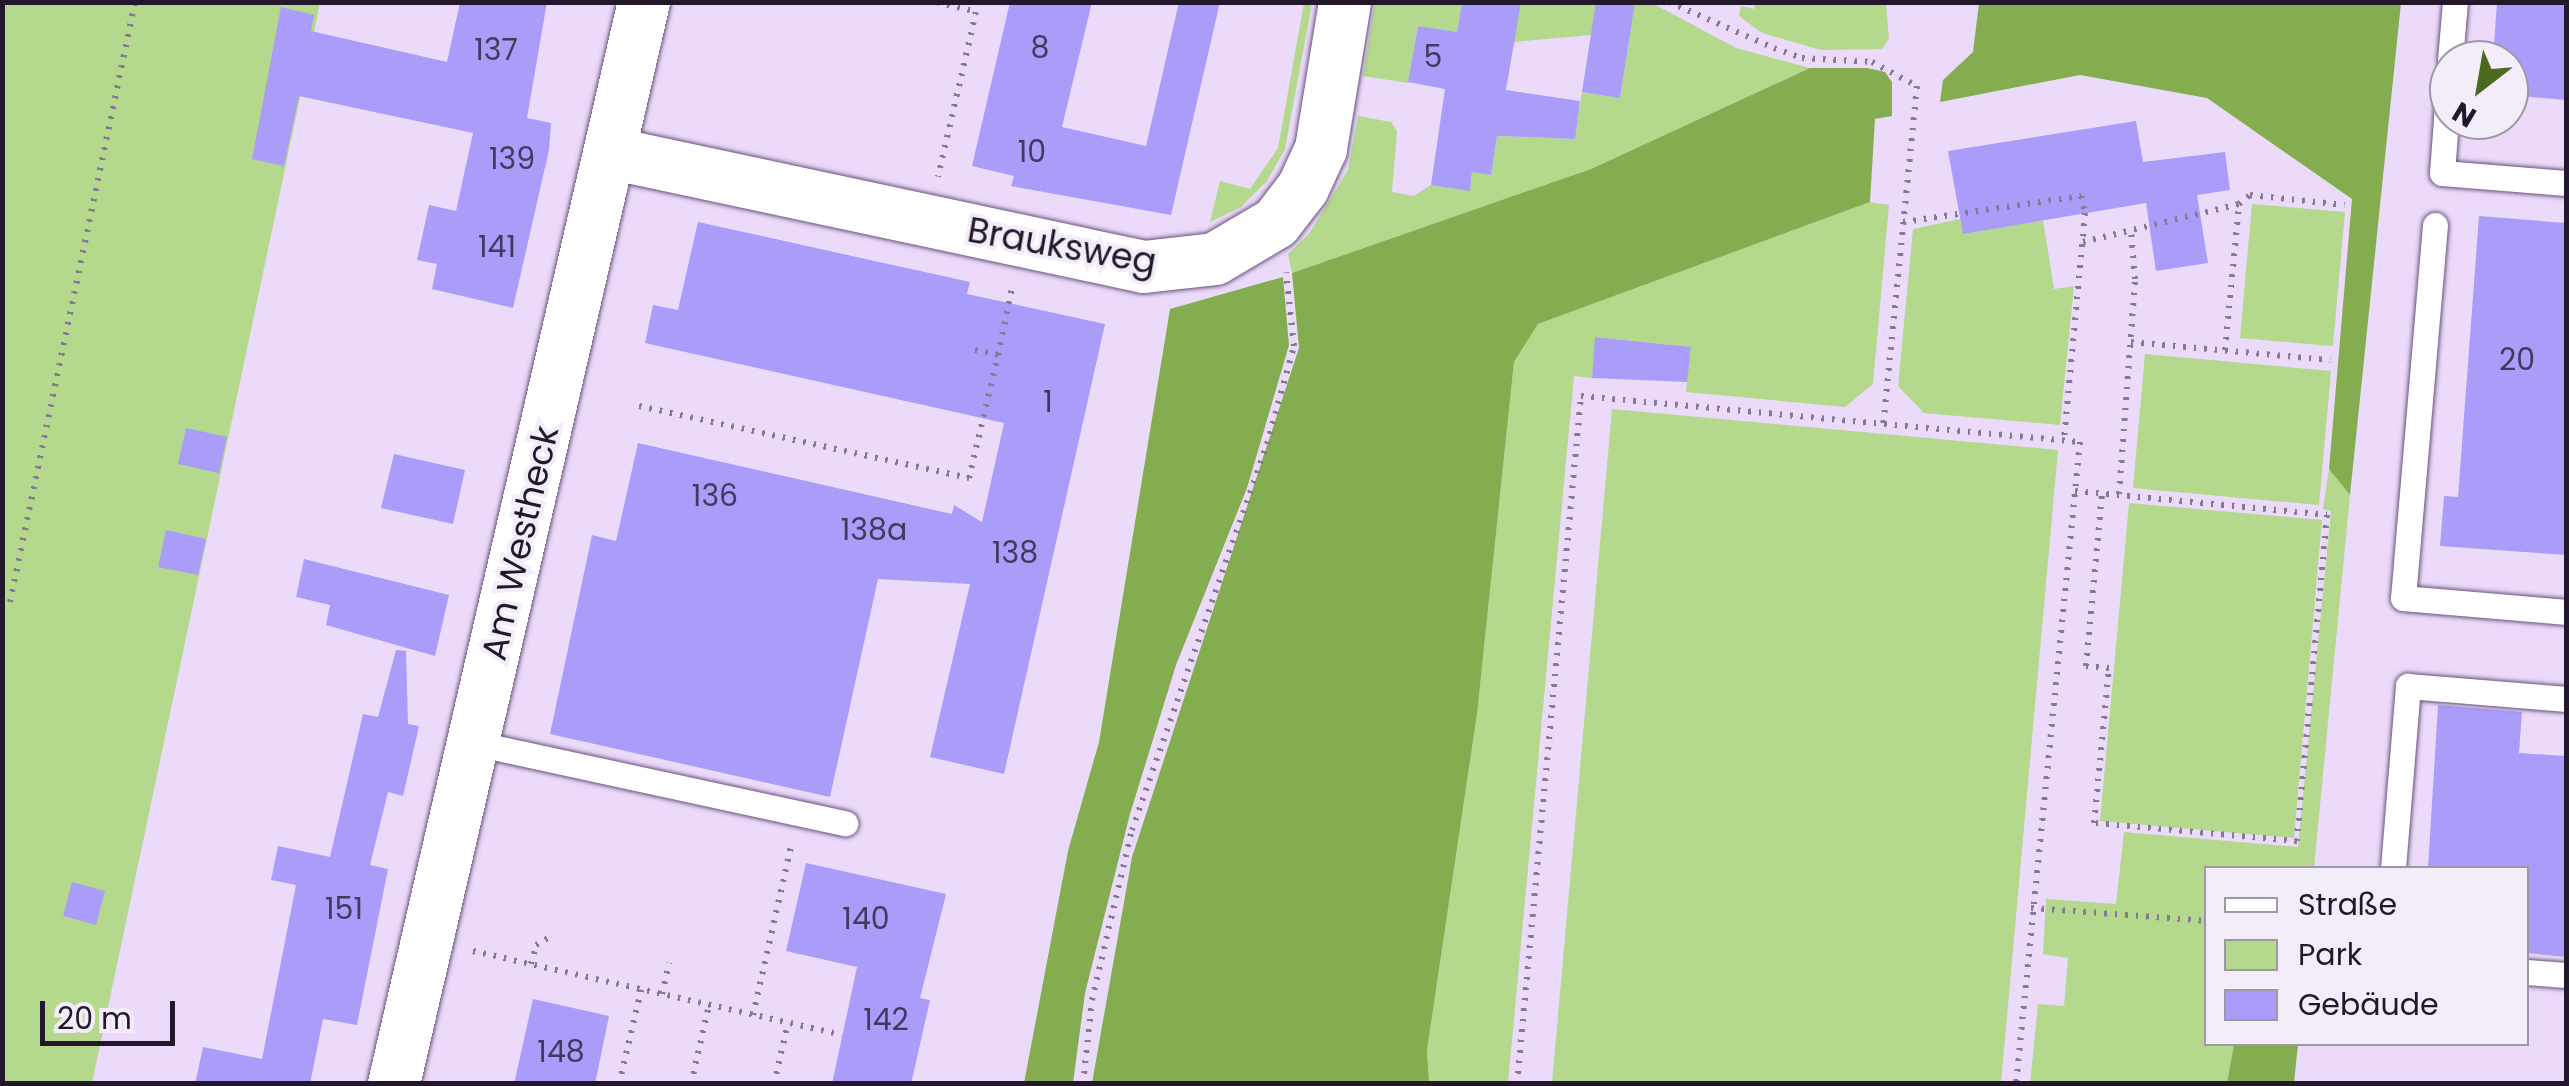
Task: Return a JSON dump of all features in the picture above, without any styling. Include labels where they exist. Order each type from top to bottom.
[{"type":"street","name":"Am Westheck","points":[[394,1084],[644,2]]},
{"type":"street","name":"Brauksweg","points":[[610,153],[1144,267],[1187,264],[1244,247],[1276,223],[1321,149],[1345,2]]},
{"type":"lane","points":[[2451,40],[2454,2]]},
{"type":"lane","points":[[2444,140],[2442,174],[2566,183]]},
{"type":"lane","points":[[2435,225],[2403,598],[2566,612]]},
{"type":"lane","points":[[2393,866],[2408,686],[2566,700]]},
{"type":"lane","points":[[474,744],[845,823]]},
{"type":"lane","points":[[2529,972],[2566,975]]},
{"type":"path","points":[[2,600],[10,602],[135,2]]},
{"type":"path","points":[[928,222],[976,12],[938,2]]},
{"type":"path","points":[[1669,2],[1774,48],[1872,62],[1917,86],[1883,424]]},
{"type":"path","points":[[2083,242],[2239,204],[2250,195],[2344,205]]},
{"type":"path","points":[[1903,222],[2081,196],[2083,242],[2064,442]]},
{"type":"path","points":[[2224,350],[2239,204]]},
{"type":"path","points":[[1083,1084],[1092,1000],[1132,830],[1262,459],[1294,346],[1276,223]]},
{"type":"path","points":[[2118,494],[2130,342],[2131,230]]},
{"type":"path","points":[[639,406],[969,478],[1022,242]]},
{"type":"path","points":[[2130,342],[2330,360]]},
{"type":"path","points":[[968,348],[998,355]]},
{"type":"path","points":[[1518,1084],[1581,396],[2080,442],[2016,1084]]},
{"type":"path","points":[[2075,491],[2118,494],[2327,514],[2296,841],[2094,823],[2109,668],[2086,666],[2102,493]]},
{"type":"path","points":[[753,1016],[793,840]]},
{"type":"path","points":[[2031,908],[2204,921]]},
{"type":"path","points":[[531,964],[536,945],[553,935]]},
{"type":"path","points":[[428,942],[842,1035]]},
{"type":"path","points":[[662,994],[669,963]]},
{"type":"path","points":[[619,1084],[641,990]]},
{"type":"path","points":[[691,1084],[709,1005]]},
{"type":"path","points":[[774,1084],[788,1023]]},
{"type":"green space","points":[[2,3],[320,3],[92,1083],[3,1083]]},
{"type":"green space","points":[[1304,3],[1312,3],[1285,149],[1267,181],[1241,207],[1210,222],[1220,181],[1250,189],[1278,148]]},
{"type":"green space","points":[[1375,3],[1462,3],[1457,32],[1418,26],[1408,83],[1363,76]]},
{"type":"green space","points":[[1513,3],[1652,3],[1736,48],[1810,68],[1591,169],[1292,273],[1288,254],[1309,234],[1348,170],[1358,116],[1391,122],[1397,131],[1392,192],[1414,196],[1431,185],[1470,190],[1472,172],[1491,174],[1497,136],[1574,139],[1582,92],[1620,97],[1629,41],[1591,35],[1514,42]]},
{"type":"green space","points":[[1755,3],[1886,3],[1889,39],[1882,49],[1821,50],[1762,33],[1739,16],[1741,6],[1754,9]]},
{"type":"green space","points":[[1979,3],[2401,3],[2350,495],[2329,469],[2352,199],[2207,98],[2080,75],[1940,102],[1943,80],[1973,52]]},
{"type":"green space","points":[[1810,68],[1867,68],[1885,72],[1892,82],[1892,116],[1875,119],[1870,202],[1538,324],[1514,362],[1477,714],[1427,1050],[1429,1083],[1092,1083],[1132,857],[1299,348],[1292,273],[1591,169]]},
{"type":"green space","points":[[1870,202],[1889,205],[1873,384],[1845,407],[1686,392],[1690,347],[1596,337],[1592,378],[1574,376],[1508,1083],[1429,1084],[1427,1050],[1477,714],[1514,362],[1538,324]]},
{"type":"green space","points":[[2252,204],[2345,212],[2333,346],[2240,338]]},
{"type":"green space","points":[[1960,219],[1964,234],[2043,220],[2054,289],[2074,286],[2060,425],[1924,413],[1898,386],[1913,229]]},
{"type":"green space","points":[[1283,277],[1289,345],[1247,488],[1176,665],[1130,814],[1085,993],[1073,1083],[1024,1083],[1068,851],[1099,742],[1170,309]]},
{"type":"green space","points":[[2145,354],[2331,371],[2319,505],[2133,488]]},
{"type":"green space","points":[[1612,409],[2058,450],[2001,1083],[1552,1083]]},
{"type":"green space","points":[[2329,469],[2350,495],[2314,866],[2204,866],[2204,1046],[2234,1046],[2227,1083],[2030,1084],[2038,1004],[2064,1006],[2068,958],[2043,954],[2046,899],[2116,904],[2124,832],[2298,847],[2331,511],[2323,509]]},
{"type":"green space","points":[[2129,503],[2322,520],[2294,838],[2100,821]]},
{"type":"green space","points":[[2234,1046],[2298,1046],[2294,1083],[2227,1083]]},
{"type":"building","points":[[460,2],[547,2],[527,118],[551,123],[549,150],[513,308],[432,289],[437,264],[417,260],[429,205],[456,211],[473,133],[299,96],[284,166],[252,159],[281,7],[314,15],[311,31],[447,62]]},
{"type":"building","points":[[1010,2],[1092,2],[1062,127],[1146,146],[1179,2],[1220,2],[1171,215],[1011,186],[1014,176],[972,166]]},
{"type":"building","points":[[1462,2],[1521,2],[1506,90],[1580,101],[1575,139],[1497,136],[1491,175],[1472,172],[1470,191],[1431,185],[1445,89],[1408,82],[1418,26],[1457,32]]},
{"type":"building","points":[[1596,2],[1635,2],[1620,98],[1582,92]]},
{"type":"building","points":[[2497,2],[2566,2],[2566,100],[2529,97],[2529,40],[2494,40]]},
{"type":"building","points":[[2136,121],[2143,162],[2225,152],[2230,190],[2197,195],[2208,263],[2156,271],[2146,203],[1963,234],[1948,151]]},
{"type":"building","points":[[2479,216],[2566,223],[2566,555],[2440,546],[2444,496],[2458,497]]},
{"type":"building","points":[[698,222],[970,282],[967,294],[1105,324],[1004,774],[930,757],[970,584],[878,579],[830,797],[550,734],[592,535],[616,541],[638,443],[952,514],[954,505],[982,522],[1004,423],[645,343],[653,305],[678,310]]},
{"type":"building","points":[[1595,337],[1691,347],[1687,382],[1592,378]]},
{"type":"building","points":[[186,428],[227,437],[219,473],[178,464]]},
{"type":"building","points":[[394,454],[465,470],[453,524],[381,508]]},
{"type":"building","points":[[166,530],[206,539],[198,575],[158,567]]},
{"type":"building","points":[[304,559],[449,595],[435,656],[326,625],[330,605],[296,597]]},
{"type":"building","points":[[396,650],[406,651],[408,724],[419,726],[403,796],[388,792],[370,865],[388,869],[357,1025],[323,1019],[310,1084],[195,1084],[203,1047],[262,1059],[296,885],[271,880],[278,846],[330,857],[363,714],[378,717]]},
{"type":"building","points":[[2438,705],[2522,712],[2519,753],[2566,756],[2566,957],[2529,953],[2529,866],[2428,866]]},
{"type":"building","points":[[806,863],[946,894],[920,998],[930,1000],[911,1084],[832,1084],[857,967],[786,951]]},
{"type":"building","points":[[72,882],[105,891],[96,925],[63,916]]},
{"type":"building","points":[[533,999],[609,1016],[595,1084],[514,1084]]}]
